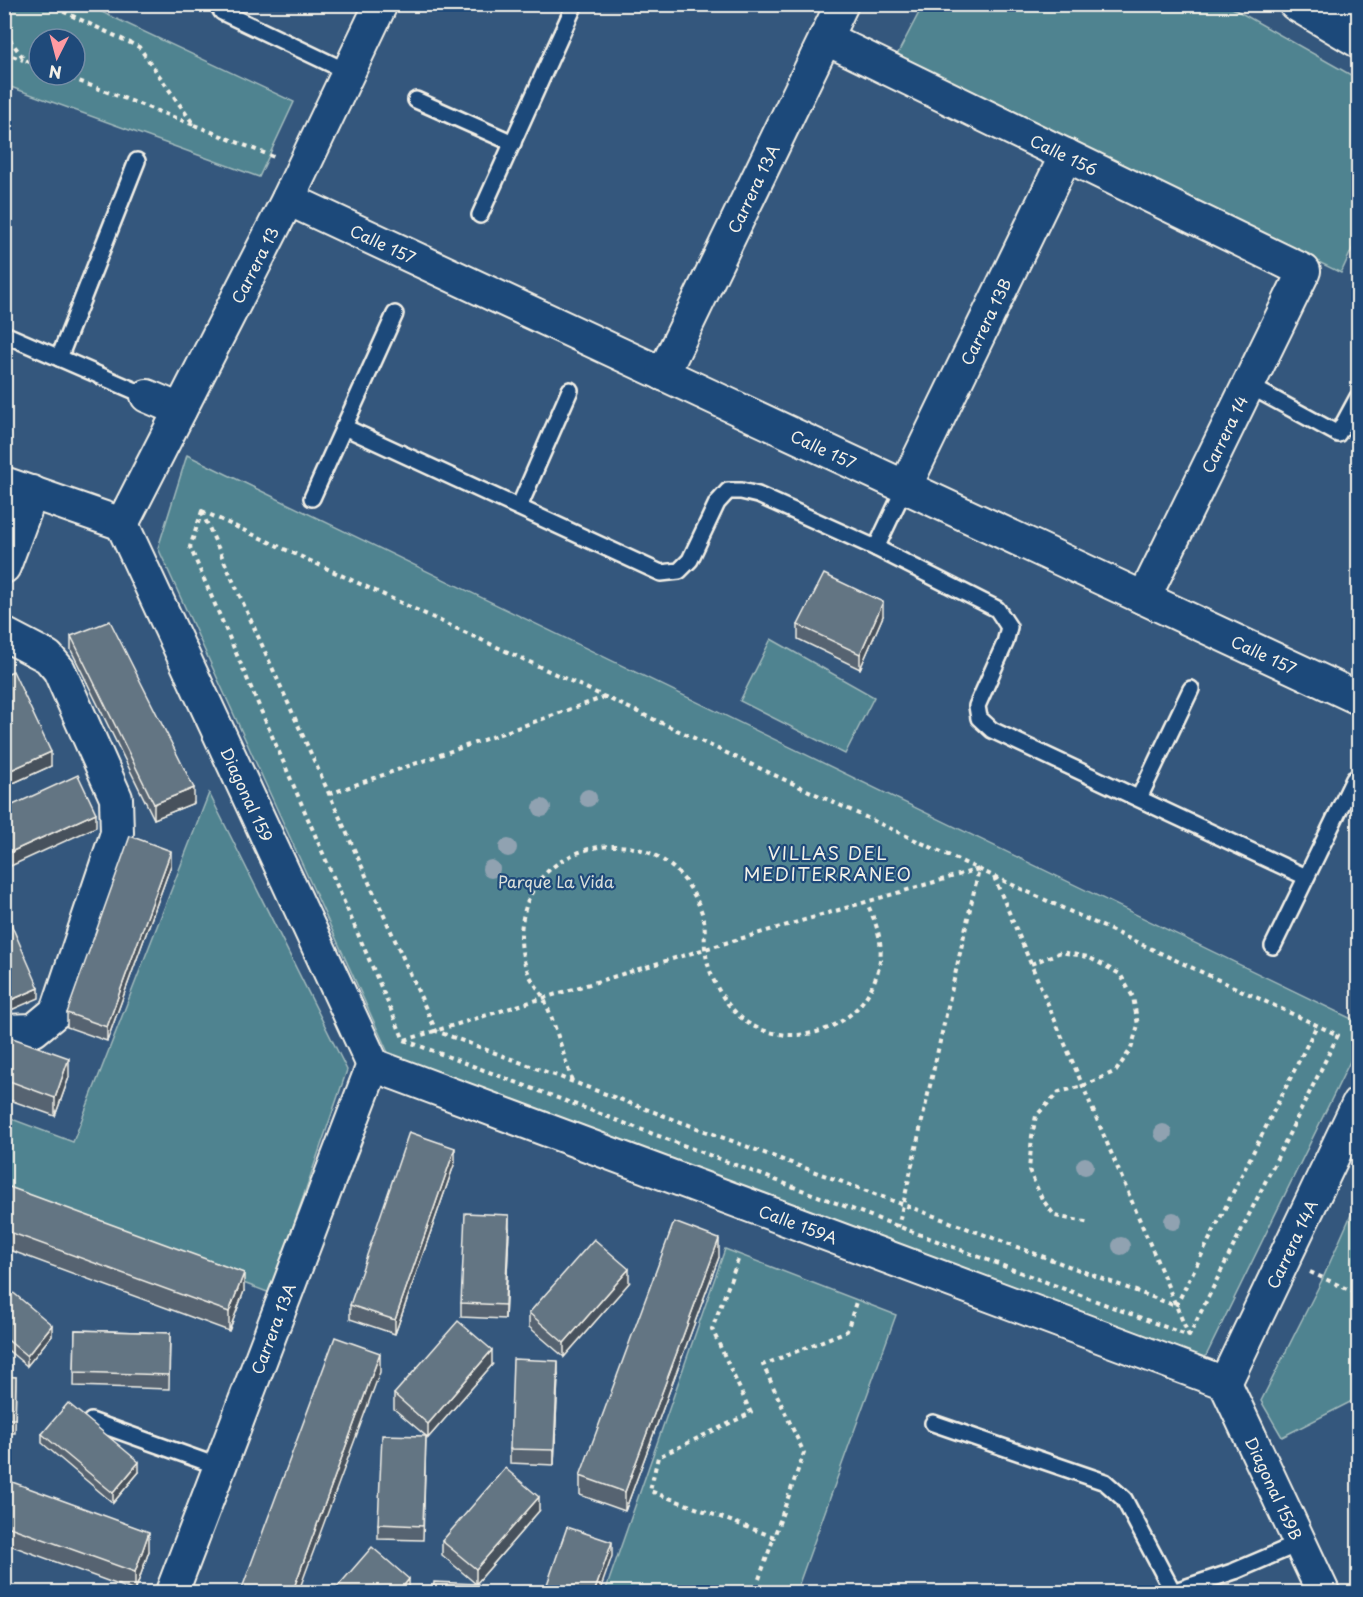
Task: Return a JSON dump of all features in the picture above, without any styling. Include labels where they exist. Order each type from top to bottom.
[{"type":"street","name":"Carrera 13","points":[[122,524],[288,199],[381,4]]},
{"type":"street","name":"Carrera 13A","points":[[663,374],[842,4]]},
{"type":"street","points":[[1295,4],[1359,41]]},
{"type":"street","points":[[1342,4],[1359,14]]},
{"type":"street","name":"Calle 156","points":[[825,38],[1304,271]]},
{"type":"street","name":"Carrera 13B","points":[[905,487],[1066,155]]},
{"type":"street","name":"Calle 157","points":[[288,199],[1359,698]]},
{"type":"street","name":"Carrera 14","points":[[1144,598],[1304,271]]},
{"type":"street","points":[[147,396],[180,411]]},
{"type":"street","points":[[4,567],[18,487],[122,524]]},
{"type":"street","name":"Diagonal 159","points":[[122,524],[373,1065]]},
{"type":"street","points":[[4,633],[48,657],[59,670],[116,798],[117,832],[57,1011],[34,1030],[4,1031]]},
{"type":"street","name":"Carrera 13A","points":[[172,1593],[373,1065]]},
{"type":"street","name":"Calle 159A","points":[[373,1065],[1225,1383]]},
{"type":"street","name":"Carrera 14A","points":[[1225,1383],[1359,1104]]},
{"type":"street","name":"Diagonal 159B","points":[[1225,1383],[1323,1593]]},
{"type":"lane","points":[[218,4],[222,12],[348,72]]},
{"type":"lane","points":[[480,215],[575,4]]},
{"type":"lane","points":[[416,100],[513,143]]},
{"type":"lane","points":[[59,357],[137,161]]},
{"type":"lane","points":[[312,498],[395,314]]},
{"type":"lane","points":[[4,334],[147,396]]},
{"type":"lane","points":[[1248,385],[1338,434],[1359,397]]},
{"type":"lane","points":[[519,507],[570,390]]},
{"type":"lane","points":[[344,427],[661,573],[679,571],[690,560],[717,503],[728,491],[741,490],[758,495],[876,548],[997,609],[1009,627],[1005,643],[977,706],[979,718],[992,730],[1306,877]]},
{"type":"lane","points":[[876,548],[905,487]]},
{"type":"lane","points":[[1138,798],[1191,689]]},
{"type":"lane","points":[[1273,946],[1354,779]]},
{"type":"lane","points":[[92,1421],[220,1467]]},
{"type":"lane","points":[[933,1423],[1105,1482],[1124,1499],[1172,1592],[1235,1571],[1300,1543]]},
{"type":"path","points":[[47,4],[139,47],[194,125]]},
{"type":"path","points":[[4,32],[25,60]]},
{"type":"path","points":[[4,53],[25,60]]},
{"type":"path","points":[[87,84],[302,169]]},
{"type":"path","points":[[202,511],[1338,1035],[1189,1336]]},
{"type":"path","points":[[202,511],[436,1031],[1176,1306]]},
{"type":"path","points":[[202,511],[190,547],[404,1040],[1189,1336]]},
{"type":"path","points":[[329,794],[605,697]]},
{"type":"path","points":[[572,1082],[544,998],[527,972],[520,942],[524,912],[537,884],[558,862],[586,849],[617,845],[647,851],[673,867],[693,890],[704,919],[705,949],[712,978],[726,1004],[748,1023],[775,1034],[804,1035],[832,1028],[856,1011],[873,987],[880,959],[879,930],[867,903]]},
{"type":"path","points":[[404,1040],[979,869]]},
{"type":"path","points":[[898,1227],[979,869]]},
{"type":"path","points":[[994,876],[1189,1336]]},
{"type":"path","points":[[1031,964],[1061,952],[1088,957],[1120,974],[1133,997],[1138,1025],[1131,1049],[1116,1071],[1083,1086],[1059,1092],[1036,1116],[1029,1170],[1042,1199],[1055,1216],[1090,1223]]},
{"type":"path","points":[[1176,1306],[1317,1025]]},
{"type":"path","points":[[738,1260],[712,1329],[751,1413],[658,1457],[650,1491],[774,1537]]},
{"type":"path","points":[[1284,1260],[1359,1294]]},
{"type":"path","points":[[759,1579],[804,1453],[763,1365],[847,1331],[856,1302]]},
{"type":"green space","points":[[4,5],[87,5],[294,102],[259,177],[5,85]]},
{"type":"green space","points":[[923,5],[1227,5],[1358,79],[1358,236],[1341,273],[897,55]]},
{"type":"green space","name":"Parque La Vida","points":[[187,455],[1358,1022],[1358,1045],[1204,1360],[390,1057],[158,548]]},
{"type":"green space","points":[[771,639],[874,697],[845,754],[740,701]]},
{"type":"green space","points":[[209,793],[347,1070],[270,1293],[5,1193],[4,1116],[73,1142]]},
{"type":"green space","points":[[1358,1199],[1358,1398],[1282,1437],[1261,1401],[1323,1278]]},
{"type":"green space","points":[[725,1249],[896,1315],[796,1592],[605,1592]]},
{"type":"building","points":[[824,574],[883,602],[860,654],[798,625]]},
{"type":"building","points":[[110,621],[194,788],[154,804],[71,636]]},
{"type":"building","points":[[13,671],[51,752],[11,770],[4,755],[4,675]]},
{"type":"building","points":[[78,775],[96,813],[4,855],[4,809]]},
{"type":"building","points":[[130,836],[171,851],[107,1027],[67,1013]]},
{"type":"building","points":[[4,908],[39,988],[4,1003]]},
{"type":"building","points":[[4,1035],[69,1058],[55,1098],[4,1079]]},
{"type":"building","points":[[409,1132],[455,1148],[395,1320],[350,1305]]},
{"type":"building","points":[[4,1185],[244,1273],[229,1312],[4,1230]]},
{"type":"building","points":[[465,1213],[509,1215],[505,1305],[461,1303]]},
{"type":"building","points":[[674,1222],[719,1239],[625,1492],[580,1476]]},
{"type":"building","points":[[594,1239],[629,1269],[564,1343],[529,1313]]},
{"type":"building","points":[[4,1285],[52,1325],[27,1356],[4,1337]]},
{"type":"building","points":[[458,1321],[492,1350],[428,1424],[394,1394]]},
{"type":"building","points":[[75,1330],[170,1333],[169,1375],[74,1372]]},
{"type":"building","points":[[335,1337],[380,1353],[292,1593],[246,1593],[241,1591]]},
{"type":"building","points":[[513,1359],[558,1361],[554,1450],[510,1449]]},
{"type":"building","points":[[4,1376],[16,1377],[15,1419],[4,1419]]},
{"type":"building","points":[[68,1403],[139,1462],[113,1493],[42,1434]]},
{"type":"building","points":[[382,1435],[426,1436],[423,1526],[378,1524]]},
{"type":"building","points":[[505,1468],[539,1497],[476,1569],[442,1541]]},
{"type":"building","points":[[4,1479],[149,1532],[135,1572],[4,1525]]},
{"type":"building","points":[[567,1527],[612,1542],[594,1593],[544,1593]]},
{"type":"building","points":[[372,1547],[409,1579],[398,1593],[332,1593]]},
{"type":"building","points":[[434,1582],[478,1584],[478,1593],[433,1593]]},
{"type":"district","name":"VILLAS DEL MEDITERRANEO","points":[[828,862]]}]
